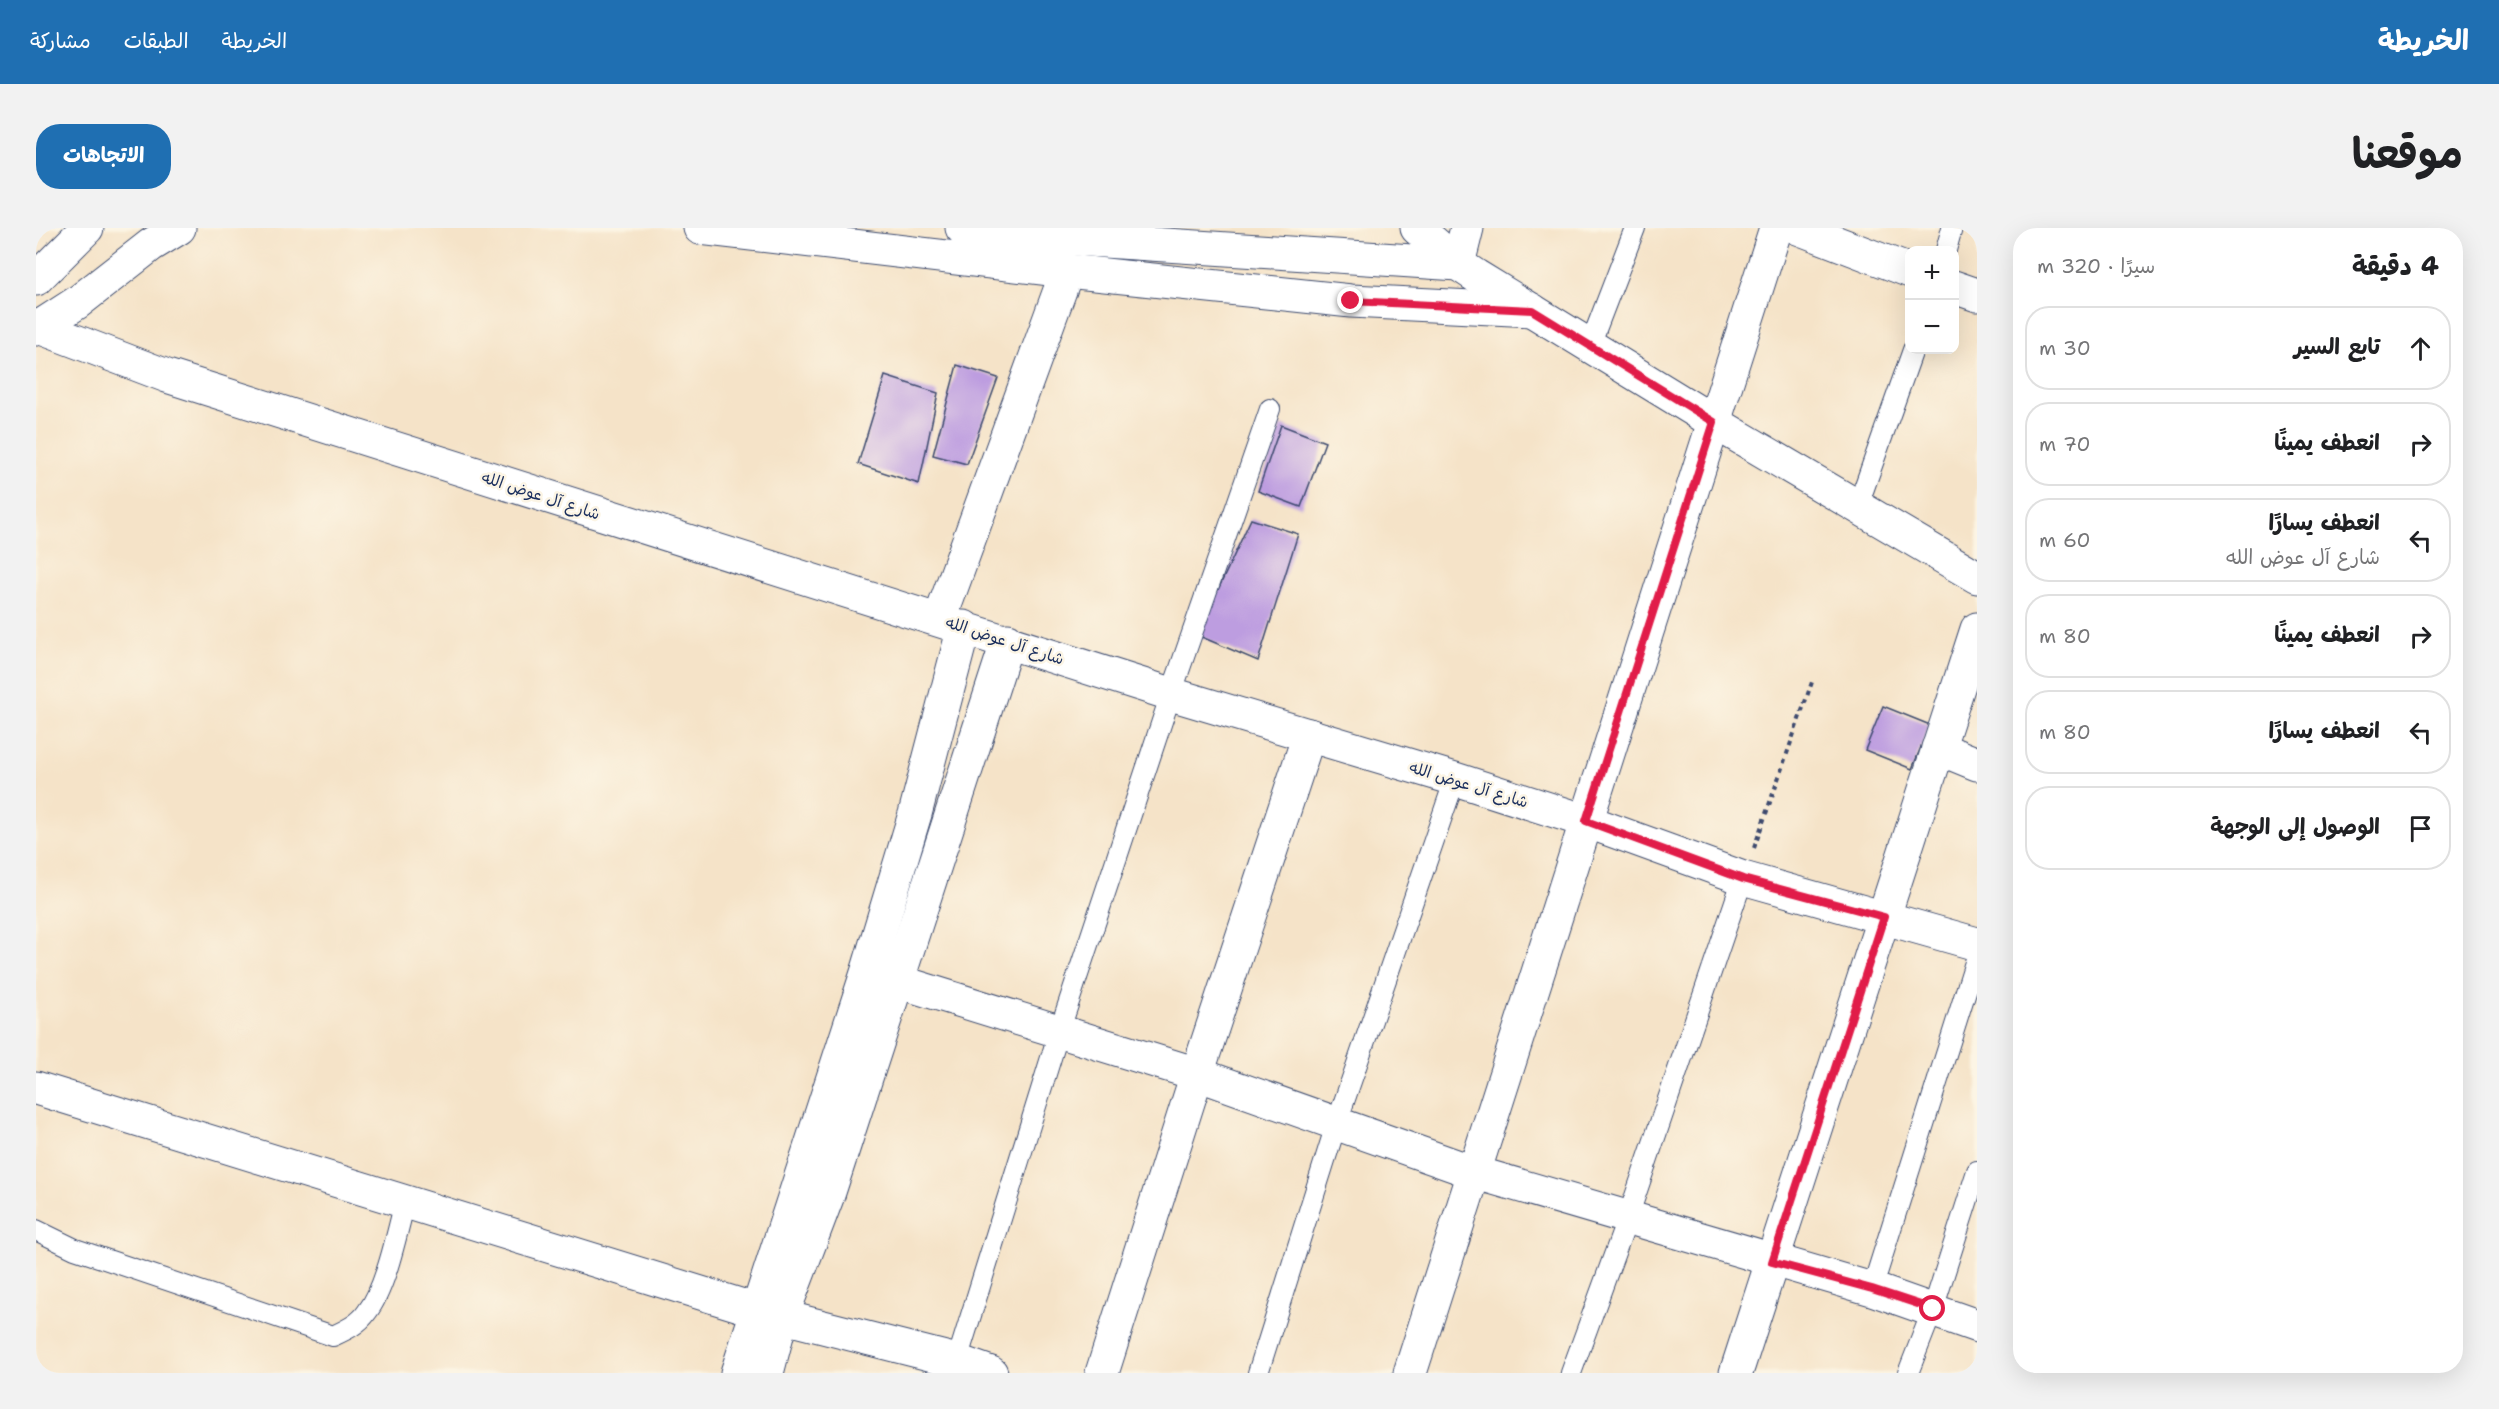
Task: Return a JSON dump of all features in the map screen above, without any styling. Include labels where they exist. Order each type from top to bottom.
[{"type":"street","points":[[36,279],[87,228]]},
{"type":"street","points":[[37,327],[78,302],[152,245],[179,228]]},
{"type":"street","points":[[700,228],[1067,271],[1351,301],[1532,310]]},
{"type":"street","points":[[962,228],[1043,232],[1148,242],[1458,264]]},
{"type":"street","points":[[1417,228],[1458,264],[1714,422],[1977,577]]},
{"type":"street","points":[[1458,264],[1467,228]]},
{"type":"street","points":[[1410,1373],[1776,228]]},
{"type":"street","points":[[1798,228],[1905,269]]},
{"type":"street","points":[[767,1373],[769,1313],[915,814],[952,623],[1067,271]]},
{"type":"street","points":[[1959,289],[1977,295]]},
{"type":"street","name":"شارع آل عوض الله","points":[[37,327],[167,376],[1008,640],[1171,694],[1455,779],[1586,821],[1743,879],[1977,944]]},
{"type":"street","points":[[1736,1373],[1938,748],[1969,687],[1977,629]]},
{"type":"street","points":[[737,1373],[828,1195],[1008,640]]},
{"type":"street","points":[[1102,1373],[1197,1074],[1309,735]]},
{"type":"street","points":[[1938,748],[1977,764]]},
{"type":"street","points":[[897,981],[1197,1074],[1473,1172],[1772,1262],[1872,1289],[1977,1326]]},
{"type":"street","points":[[36,1088],[769,1313],[955,1367],[991,1373]]},
{"type":"lane","points":[[1590,345],[1635,228]]},
{"type":"lane","points":[[1947,246],[1952,228]]},
{"type":"lane","points":[[1857,508],[1912,354]]},
{"type":"lane","points":[[955,1367],[1059,1032],[1171,694],[1270,410]]},
{"type":"lane","points":[[1258,1373],[1336,1125],[1455,779]]},
{"type":"lane","points":[[1571,1373],[1628,1217],[1743,879]]},
{"type":"lane","points":[[1872,1289],[1977,956]]},
{"type":"lane","points":[[1908,1373],[1933,1309],[1977,1171]]},
{"type":"lane","points":[[36,1230],[75,1249],[333,1336],[351,1328],[368,1311],[386,1270],[405,1202]]},
{"type":"path","points":[[1743,879],[1812,682]]},
{"type":"building","points":[[957,365],[998,378],[967,464],[933,455]]},
{"type":"building","points":[[885,376],[938,393],[919,484],[858,464]]},
{"type":"building","points":[[1281,425],[1325,442],[1301,507],[1258,491]]},
{"type":"building","points":[[1251,519],[1298,534],[1258,661],[1197,635]]},
{"type":"building","points":[[1883,706],[1930,725],[1912,769],[1865,750]]},
{"type":"route","points":[[1351,301],[1532,310],[1714,422],[1586,821],[1743,879],[1884,917],[1772,1262],[1872,1289],[1933,1309]]}]
